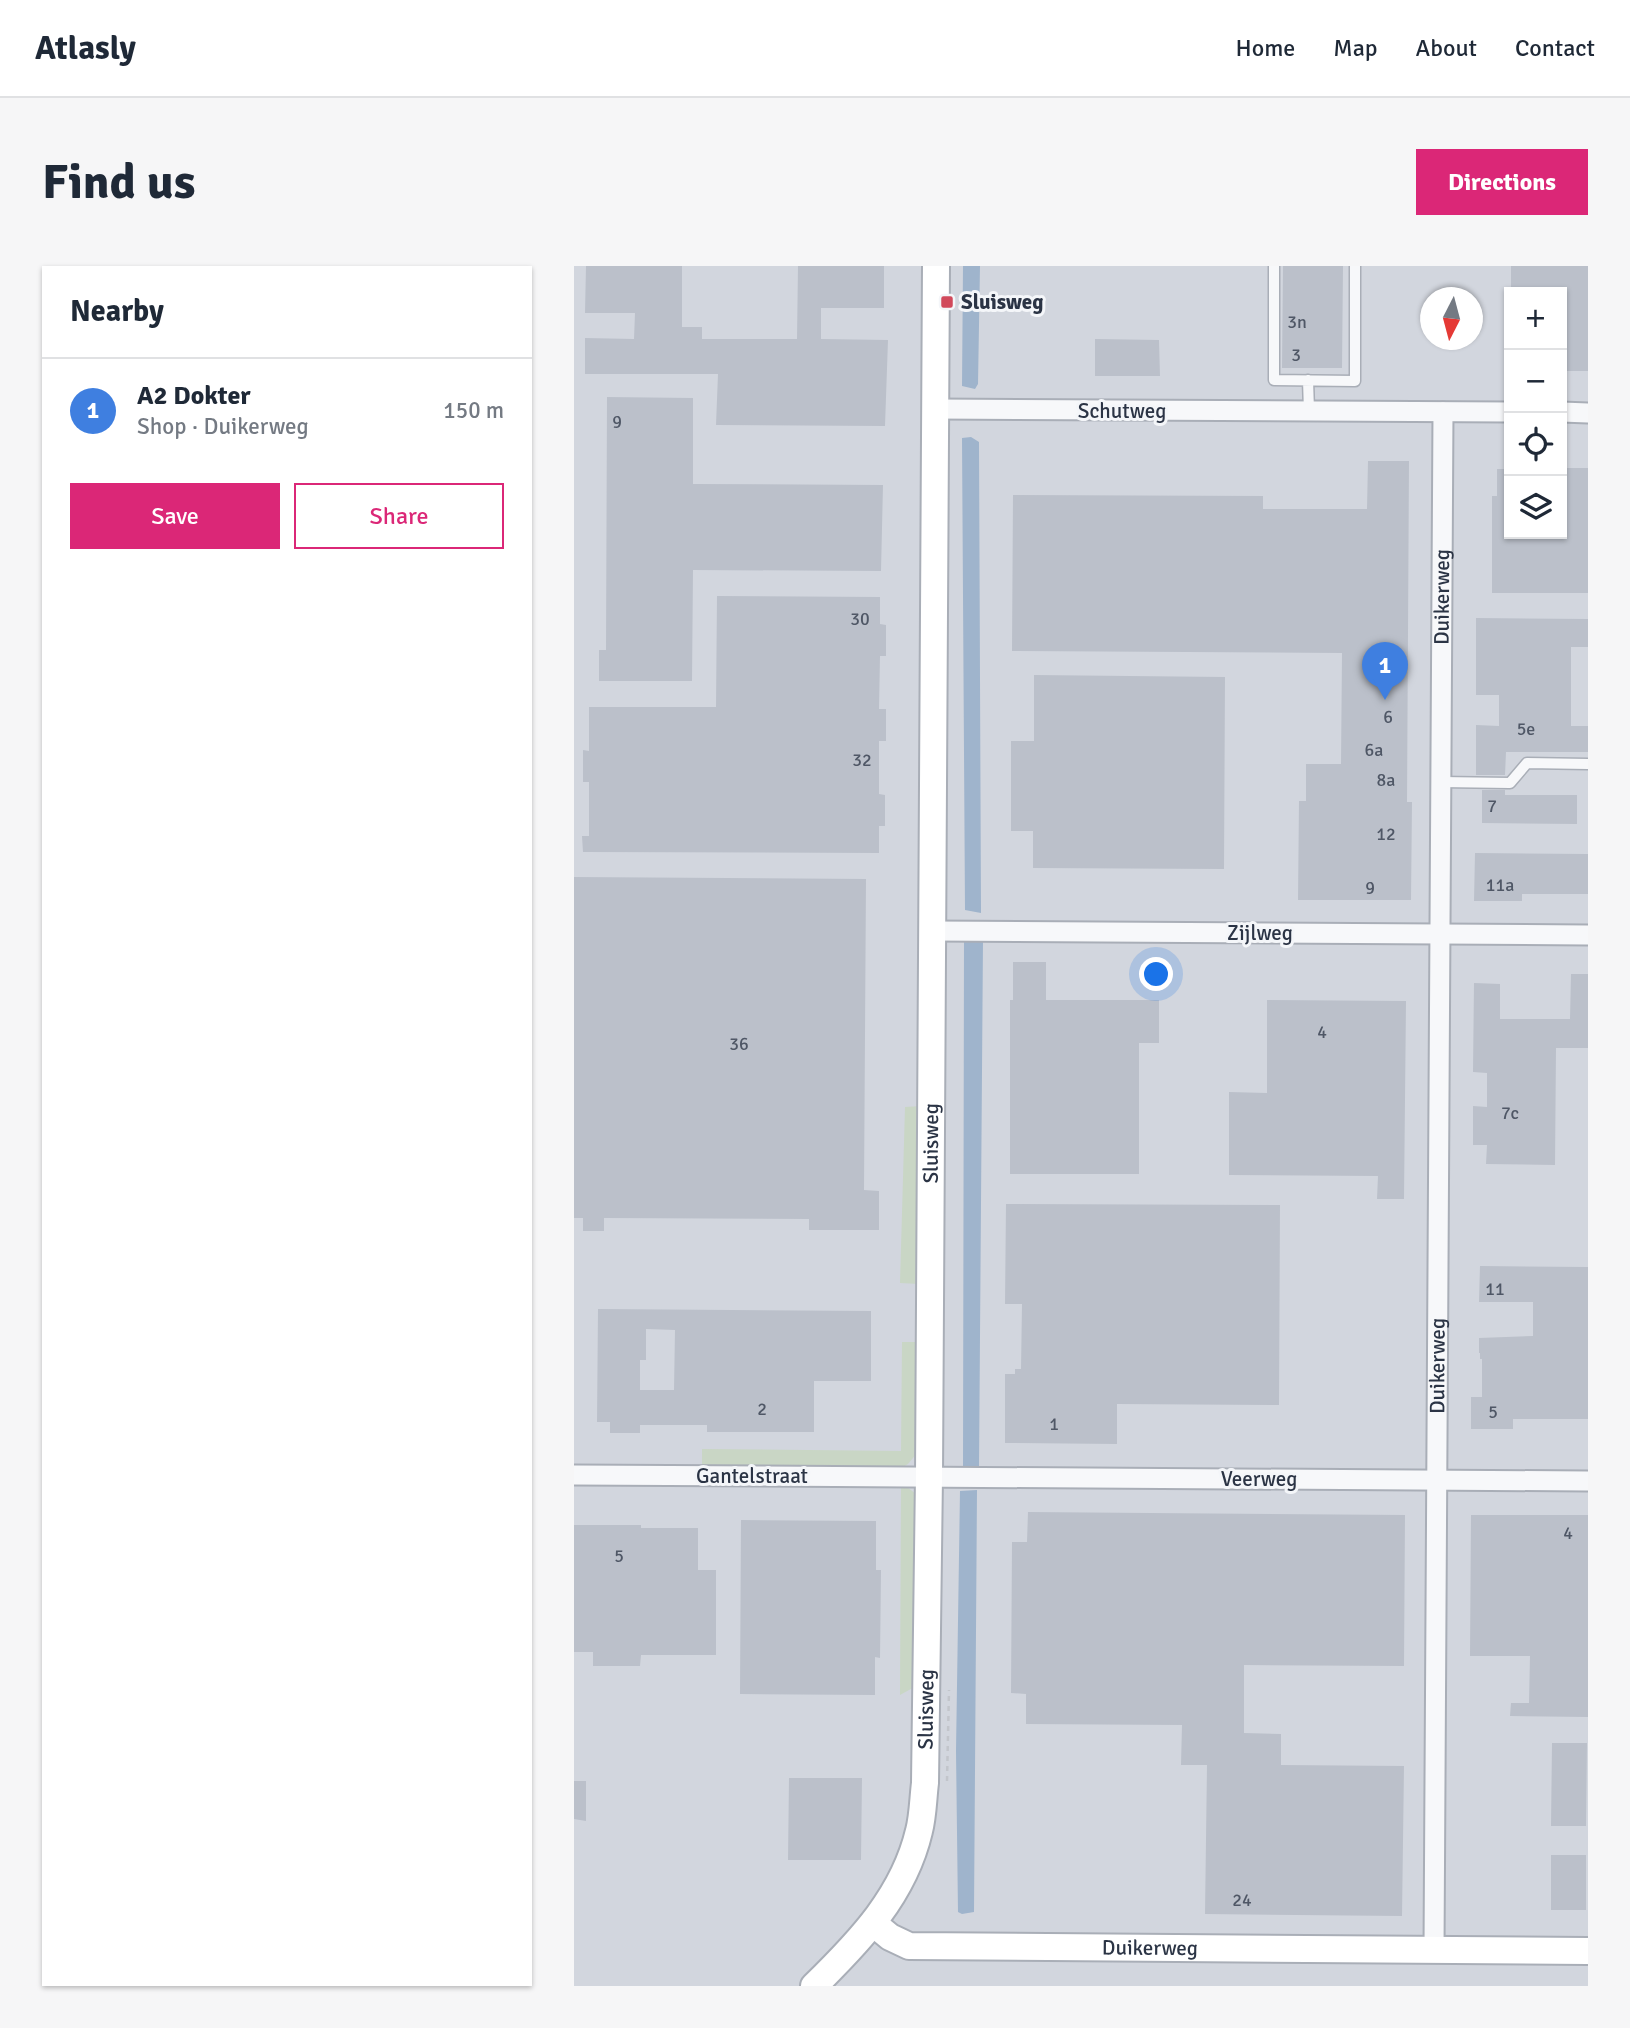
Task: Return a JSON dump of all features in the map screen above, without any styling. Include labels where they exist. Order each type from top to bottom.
[{"type":"street","name":"Sluisweg","points":[[814,1986],[850,1950],[893,1895],[910,1860],[919,1830],[925,1783],[936,266]]},
{"type":"street","name":"Schutweg","points":[[935,409],[1504,412]]},
{"type":"street","name":"Duikerweg","points":[[1433,1950],[1443,412]]},
{"type":"street","points":[[1567,412],[1588,413]]},
{"type":"street","name":"Zijlweg","points":[[933,931],[1588,935]]},
{"type":"street","name":"Gantelstraat","points":[[574,1475],[929,1476]]},
{"type":"street","name":"Veerweg","points":[[929,1476],[1588,1481]]},
{"type":"street","name":"Duikerweg","points":[[873,1923],[890,1937],[909,1946],[1588,1951]]},
{"type":"lane","points":[[1274,266],[1274,380],[1355,381],[1355,266]]},
{"type":"lane","points":[[1308,380],[1309,412]]},
{"type":"lane","points":[[1441,782],[1510,783],[1527,763],[1588,764]]},
{"type":"shaded area","points":[[574,266],[1588,266],[1588,1986],[574,1986]]},
{"type":"green space","points":[[922,1106],[919,1284],[900,1283],[905,1107]]},
{"type":"green space","points":[[902,1342],[920,1342],[918,1452],[908,1464],[901,1468],[702,1468],[702,1449],[901,1451]]},
{"type":"green space","points":[[901,1485],[916,1494],[918,1685],[900,1695]]},
{"type":"water","points":[[963,266],[980,266],[978,384],[975,389],[962,386]]},
{"type":"water","points":[[971,437],[979,442],[981,913],[965,910],[962,438]]},
{"type":"water","points":[[964,939],[983,939],[979,1468],[963,1468]]},
{"type":"water","points":[[977,1490],[974,1912],[962,1914],[958,1912],[956,1751],[960,1491]]},
{"type":"building","points":[[586,266],[682,266],[682,327],[702,327],[702,339],[797,339],[798,266],[884,266],[884,308],[821,308],[821,339],[888,340],[885,426],[716,425],[718,374],[585,374],[585,338],[634,339],[635,313],[585,313]]},
{"type":"building","points":[[1283,266],[1343,266],[1342,368],[1282,368]]},
{"type":"building","points":[[1511,266],[1588,266],[1588,371],[1567,371],[1567,287],[1511,287]]},
{"type":"building","points":[[1095,339],[1159,340],[1160,376],[1095,376]]},
{"type":"building","points":[[607,397],[693,398],[693,484],[883,485],[881,571],[693,570],[692,681],[599,681],[599,650],[606,650]]},
{"type":"building","points":[[1368,461],[1409,461],[1407,802],[1412,802],[1411,900],[1298,900],[1299,801],[1306,801],[1306,764],[1341,764],[1342,653],[1012,651],[1013,495],[1263,496],[1263,509],[1367,509]]},
{"type":"building","points":[[1567,468],[1588,468],[1588,593],[1492,593],[1492,496],[1497,496],[1497,469],[1504,469],[1504,539],[1567,539]]},
{"type":"building","points":[[717,596],[880,597],[880,624],[886,625],[886,656],[880,656],[879,709],[886,709],[886,741],[879,741],[879,794],[885,795],[885,826],[879,826],[879,853],[583,852],[582,836],[589,836],[589,782],[583,782],[583,750],[589,751],[589,707],[716,707]]},
{"type":"building","points":[[1476,618],[1588,619],[1588,647],[1571,647],[1571,726],[1588,726],[1588,752],[1506,752],[1505,775],[1476,775],[1476,725],[1499,726],[1499,695],[1476,695]]},
{"type":"building","points":[[1034,675],[1225,677],[1224,869],[1033,868],[1033,831],[1011,831],[1011,741],[1034,741]]},
{"type":"building","points":[[1482,790],[1505,790],[1505,795],[1577,795],[1577,824],[1482,823]]},
{"type":"building","points":[[1475,853],[1588,854],[1588,894],[1522,894],[1522,901],[1474,901]]},
{"type":"building","points":[[574,877],[866,879],[864,1190],[879,1191],[879,1230],[809,1230],[809,1219],[604,1218],[604,1231],[583,1231],[583,1218],[574,1218]]},
{"type":"building","points":[[1013,962],[1046,962],[1046,1000],[1159,1000],[1159,1043],[1139,1043],[1139,1174],[1010,1174],[1010,1000],[1013,1000]]},
{"type":"building","points":[[1571,974],[1588,974],[1588,1048],[1556,1048],[1555,1165],[1486,1164],[1487,1145],[1473,1145],[1473,1106],[1487,1107],[1487,1073],[1473,1072],[1474,983],[1500,984],[1500,1019],[1570,1019]]},
{"type":"building","points":[[1267,1000],[1406,1001],[1404,1199],[1377,1199],[1378,1176],[1229,1175],[1229,1092],[1267,1093]]},
{"type":"building","points":[[1006,1204],[1280,1205],[1279,1405],[1117,1404],[1117,1444],[1005,1443],[1005,1374],[1015,1374],[1015,1369],[1021,1369],[1022,1304],[1005,1304]]},
{"type":"building","points":[[1480,1266],[1588,1267],[1588,1419],[1513,1419],[1513,1429],[1471,1429],[1471,1397],[1482,1397],[1479,1338],[1533,1336],[1533,1302],[1479,1302]]},
{"type":"building","points":[[598,1309],[871,1311],[871,1381],[814,1381],[814,1432],[707,1432],[707,1425],[640,1425],[640,1433],[610,1433],[610,1422],[597,1422]],"holes":[[[646,1329],[675,1330],[674,1390],[640,1390],[640,1360],[646,1360]]]},
{"type":"building","points":[[1028,1512],[1405,1515],[1404,1666],[1244,1665],[1244,1733],[1281,1734],[1281,1765],[1404,1766],[1402,1916],[1205,1914],[1207,1765],[1181,1765],[1182,1725],[1026,1724],[1026,1694],[1011,1693],[1012,1542],[1027,1542]]},
{"type":"building","points":[[1471,1515],[1588,1515],[1588,1717],[1510,1716],[1511,1703],[1529,1703],[1530,1656],[1470,1656]]},
{"type":"building","points":[[741,1520],[876,1521],[876,1570],[881,1570],[880,1658],[875,1657],[875,1695],[740,1694]]},
{"type":"building","points":[[574,1525],[698,1528],[698,1570],[716,1570],[716,1655],[641,1655],[640,1666],[593,1666],[593,1652],[574,1652]]},
{"type":"building","points":[[1552,1743],[1587,1743],[1586,1826],[1551,1826]]},
{"type":"building","points":[[789,1778],[862,1778],[861,1860],[788,1860]]},
{"type":"building","points":[[574,1781],[586,1781],[586,1821],[574,1819]]},
{"type":"building","points":[[1551,1855],[1586,1855],[1586,1910],[1551,1910]]},
{"type":"place","name":"Sluisweg","points":[[947,302]]},
{"type":"place","name":"A2 Dokter","points":[[1385,700]]}]
